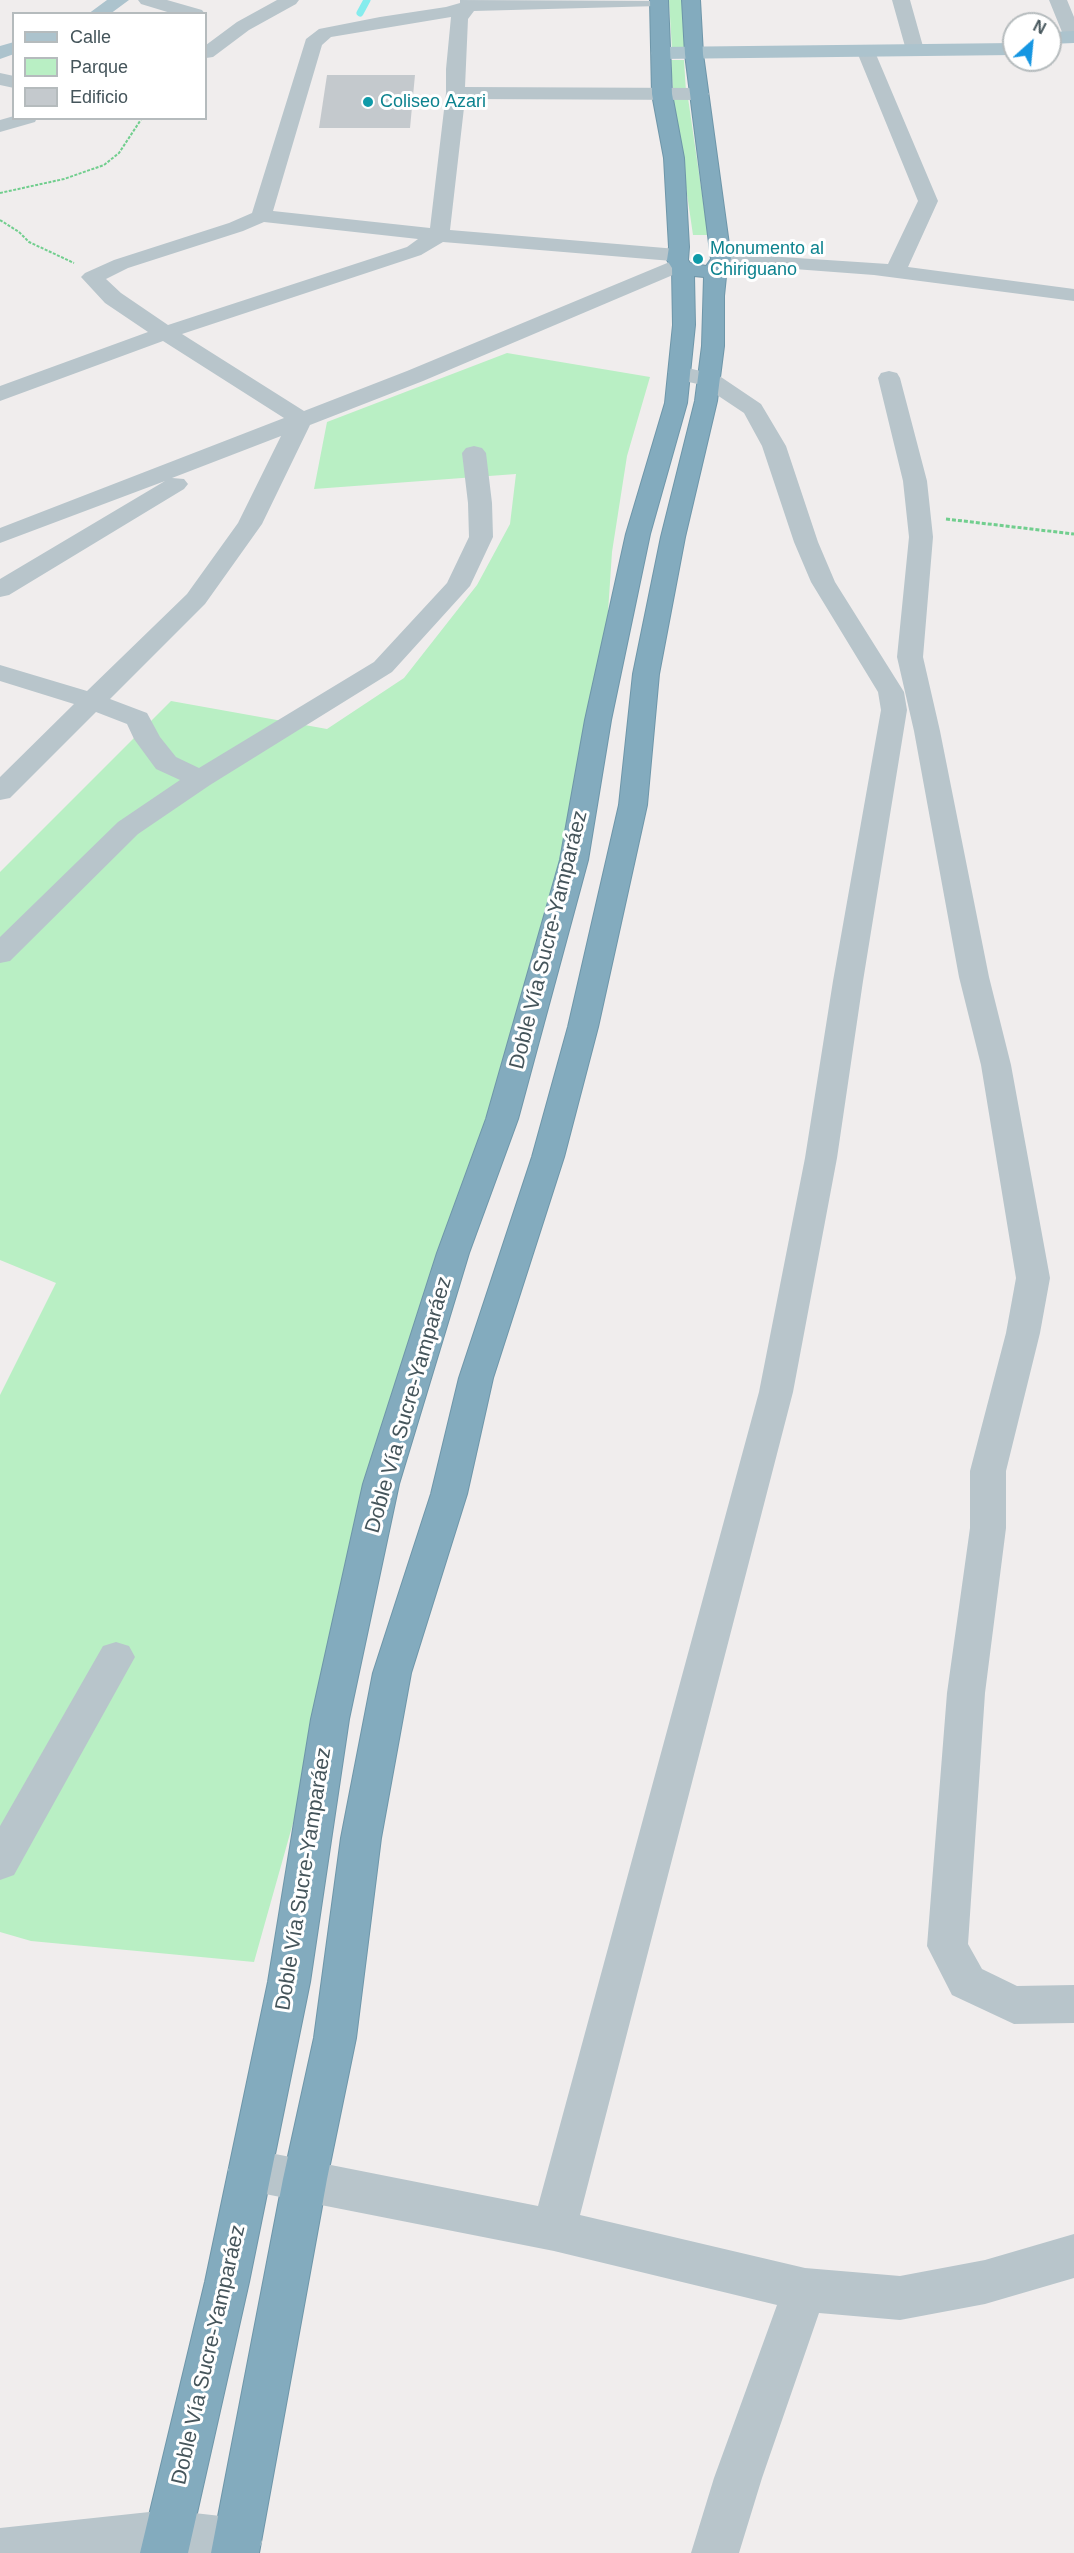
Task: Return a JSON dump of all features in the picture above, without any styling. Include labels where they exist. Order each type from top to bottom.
[{"type":"highway","name":"Doble Vía Sucre-Yamparáez","points":[[166,2543],[227,2282],[289,1982],[330,1719],[381,1484],[453,1253],[502,1119],[543,979],[574,860],[598,720],[638,534],[676,403],[713,346],[713,296],[718,258],[694,54],[691,0]]},
{"type":"highway","name":"Doble Vía Sucre-Yamparáez","points":[[236,2548],[305,2179],[334,2038],[361,1838],[392,1673],[448,1494],[476,1378],[548,1157],[583,1027],[633,805],[646,674],[673,537],[694,376],[684,325],[674,158],[662,94],[659,1]]},
{"type":"highway","points":[[689,242],[700,242],[718,258],[702,271],[680,259],[689,242]]},
{"type":"main road","points":[[100,12],[120,0]]},
{"type":"main road","points":[[915,50],[1002,41]]},
{"type":"main road","points":[[660,53],[1002,49]]},
{"type":"street","points":[[147,0],[189,12]]},
{"type":"street","points":[[207,52],[243,26],[290,0]]},
{"type":"street","points":[[901,0],[915,50]]},
{"type":"street","points":[[1058,0],[1074,37]]},
{"type":"street","points":[[261,216],[313,43],[325,33],[448,12],[469,3],[659,1]]},
{"type":"street","points":[[439,235],[456,93],[454,69],[459,18],[469,3]]},
{"type":"street","points":[[215,19],[243,26]]},
{"type":"street","points":[[866,52],[928,201],[895,272]]},
{"type":"street","points":[[456,93],[699,94]]},
{"type":"street","points":[[0,126],[21,120]]},
{"type":"street","points":[[301,419],[113,298],[92,277],[121,264],[236,227],[261,216],[680,259]]},
{"type":"street","points":[[0,394],[165,333],[414,251],[439,235]]},
{"type":"street","points":[[718,258],[895,272],[1074,295]]},
{"type":"street","points":[[0,536],[416,376],[680,259]]},
{"type":"street","points":[[694,376],[753,409],[774,446],[806,543],[823,582],[905,694]]},
{"type":"street","points":[[889,378],[915,481],[921,537],[905,694],[996,1065],[1033,1278],[1023,1333],[988,1471],[988,1528],[966,1693],[947,1946],[967,1982],[1014,2005],[1074,2004]]},
{"type":"street","points":[[0,792],[196,599],[250,524],[301,419]]},
{"type":"street","points":[[0,954],[128,828],[200,778],[383,667],[458,586],[481,537],[480,503],[474,453]]},
{"type":"street","points":[[0,590],[182,481],[200,458]]},
{"type":"street","points":[[0,673],[92,701],[138,719],[147,739],[166,763],[200,778]]},
{"type":"street","points":[[554,2230],[776,1392],[821,1158],[894,710],[905,694]]},
{"type":"street","points":[[0,1863],[116,1657]]},
{"type":"street","points":[[250,2170],[305,2179],[554,2230],[805,2290],[900,2298],[985,2283],[1074,2256]]},
{"type":"street","points":[[715,2553],[738,2478],[805,2290]]},
{"type":"street","points":[[0,2552],[166,2543],[236,2548]]},
{"type":"path","points":[[0,193],[64,179],[104,165],[119,153],[141,120]]},
{"type":"path","points":[[0,220],[19,231],[29,242],[72,262],[92,277]]},
{"type":"path","points":[[919,516],[1074,534]]},
{"type":"green space","points":[[669,0],[682,0],[685,49],[672,49]]},
{"type":"green space","points":[[671,60],[684,60],[686,92],[673,92]]},
{"type":"green space","points":[[673,98],[688,98],[708,235],[693,235]]},
{"type":"green space","points":[[507,353],[650,377],[627,456],[612,552],[603,687],[591,761],[254,1962],[31,1941],[0,1932],[0,1395],[56,1283],[0,1260],[0,872],[171,701],[327,729],[404,678],[477,585],[510,524],[516,474],[314,489],[327,422]]},
{"type":"building","name":"Coliseo Azari","points":[[327,75],[415,75],[410,128],[319,128]]},
{"type":"waterway","points":[[360,13],[367,0]]},
{"type":"place","name":"Coliseo Azari","points":[[368,102]]},
{"type":"place","name":"Monumento al Chiriguano","points":[[698,259]]}]
